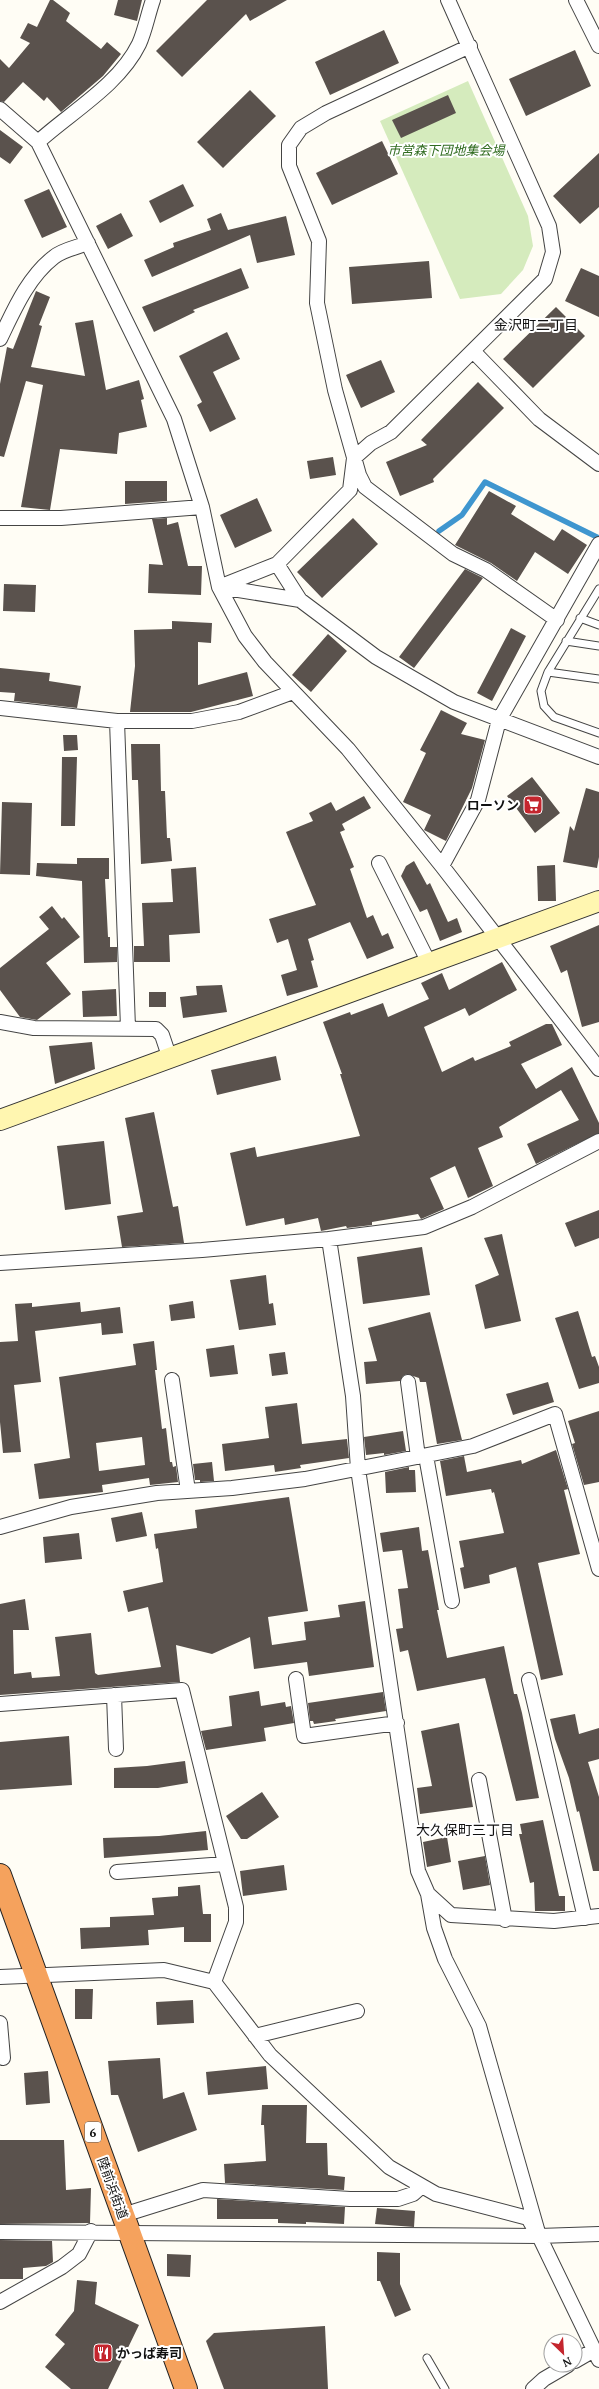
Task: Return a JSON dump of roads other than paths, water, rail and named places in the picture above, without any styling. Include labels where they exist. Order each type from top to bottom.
[{"type":"highway","name":"陸前浜街道","points":[[0,1875],[5,1904],[36,1976],[186,2389]]},
{"type":"street","points":[[38,142],[64,119],[83,106],[122,69],[139,44],[153,0]]},
{"type":"street","points":[[219,587],[277,564],[350,490],[354,458],[371,443],[391,432],[545,279],[553,252],[549,226],[470,46],[448,0]]},
{"type":"street","points":[[576,0],[599,46]]},
{"type":"street","points":[[470,46],[326,114],[301,128],[289,146],[289,166],[319,241],[317,303],[335,390],[354,458],[365,487],[453,554],[486,570],[557,620]]},
{"type":"street","points":[[0,109],[38,142],[174,419],[202,507],[219,587],[245,636],[265,662],[348,750],[442,866],[496,939],[554,1008],[599,1069]]},
{"type":"street","points":[[0,339],[25,290],[38,273],[54,256],[88,243]]},
{"type":"street","points":[[473,351],[539,419],[599,464]]},
{"type":"street","points":[[0,518],[61,518],[202,507]]},
{"type":"street","points":[[442,866],[478,800],[499,720],[599,544]]},
{"type":"street","points":[[277,564],[300,600],[376,656],[454,702],[599,757]]},
{"type":"street","points":[[219,587],[300,600]]},
{"type":"street","points":[[0,708],[117,721],[192,721],[240,712],[293,692]]},
{"type":"street","points":[[117,721],[128,1028]]},
{"type":"street","points":[[379,864],[429,963]]},
{"type":"street","points":[[0,1120],[599,901]]},
{"type":"street","points":[[0,1022],[34,1028],[156,1029],[162,1035],[170,1059]]},
{"type":"street","points":[[0,1263],[202,1250],[329,1239],[424,1227],[472,1207],[599,1141]]},
{"type":"street","points":[[329,1239],[354,1396],[358,1469],[418,1871],[428,1894],[434,1928],[445,1959],[479,2026],[539,2236]]},
{"type":"street","points":[[172,1380],[188,1491]]},
{"type":"street","points":[[408,1382],[452,1601]]},
{"type":"street","points":[[0,1527],[71,1507],[157,1493],[305,1479],[422,1457],[473,1446],[555,1414],[599,1569]]},
{"type":"street","points":[[296,1679],[304,1736],[397,1723]]},
{"type":"street","points":[[529,1680],[585,1918]]},
{"type":"street","points":[[0,1704],[182,1690],[236,1907],[236,1922],[214,1982]]},
{"type":"street","points":[[114,1695],[116,1749]]},
{"type":"street","points":[[479,1780],[505,1920]]},
{"type":"street","points":[[117,1872],[225,1864]]},
{"type":"street","points":[[428,1894],[451,1916],[505,1920],[554,1921],[599,1916]]},
{"type":"street","points":[[0,1977],[164,1970],[214,1982],[270,2055],[388,2167],[436,2194],[528,2218],[539,2236],[597,2355],[583,2359]]},
{"type":"street","points":[[255,2036],[357,2011]]},
{"type":"street","points":[[0,2023],[3,2058]]},
{"type":"street","points":[[0,2232],[91,2231],[126,2224],[203,2190],[350,2199],[398,2199],[413,2194],[422,2186]]},
{"type":"street","points":[[126,2224],[539,2236],[599,2234]]},
{"type":"street","points":[[0,2302],[62,2267],[79,2254],[91,2231]]},
{"type":"street","points":[[533,2389],[544,2379],[554,2373]]},
{"type":"lane","points":[[599,589],[548,672],[541,691],[541,699],[548,713],[562,722],[599,733]]},
{"type":"lane","points":[[580,618],[599,625]]},
{"type":"lane","points":[[566,641],[599,646]]},
{"type":"lane","points":[[548,672],[599,680]]},
{"type":"lane","points":[[427,2358],[444,2389]]},
{"type":"waterway","points":[[439,531],[462,515],[485,482],[599,538]]},
{"type":"place","name":"ローソン","points":[[533,805]]},
{"type":"place","name":"かっぱ寿司","points":[[103,2353]]},
{"type":"district","name":"金沢町二丁目","points":[[536,324]]},
{"type":"district","name":"大久保町三丁目","points":[[465,1829]]},
{"type":"park label","name":"市営森下団地集会場","points":[[446,150]]}]
